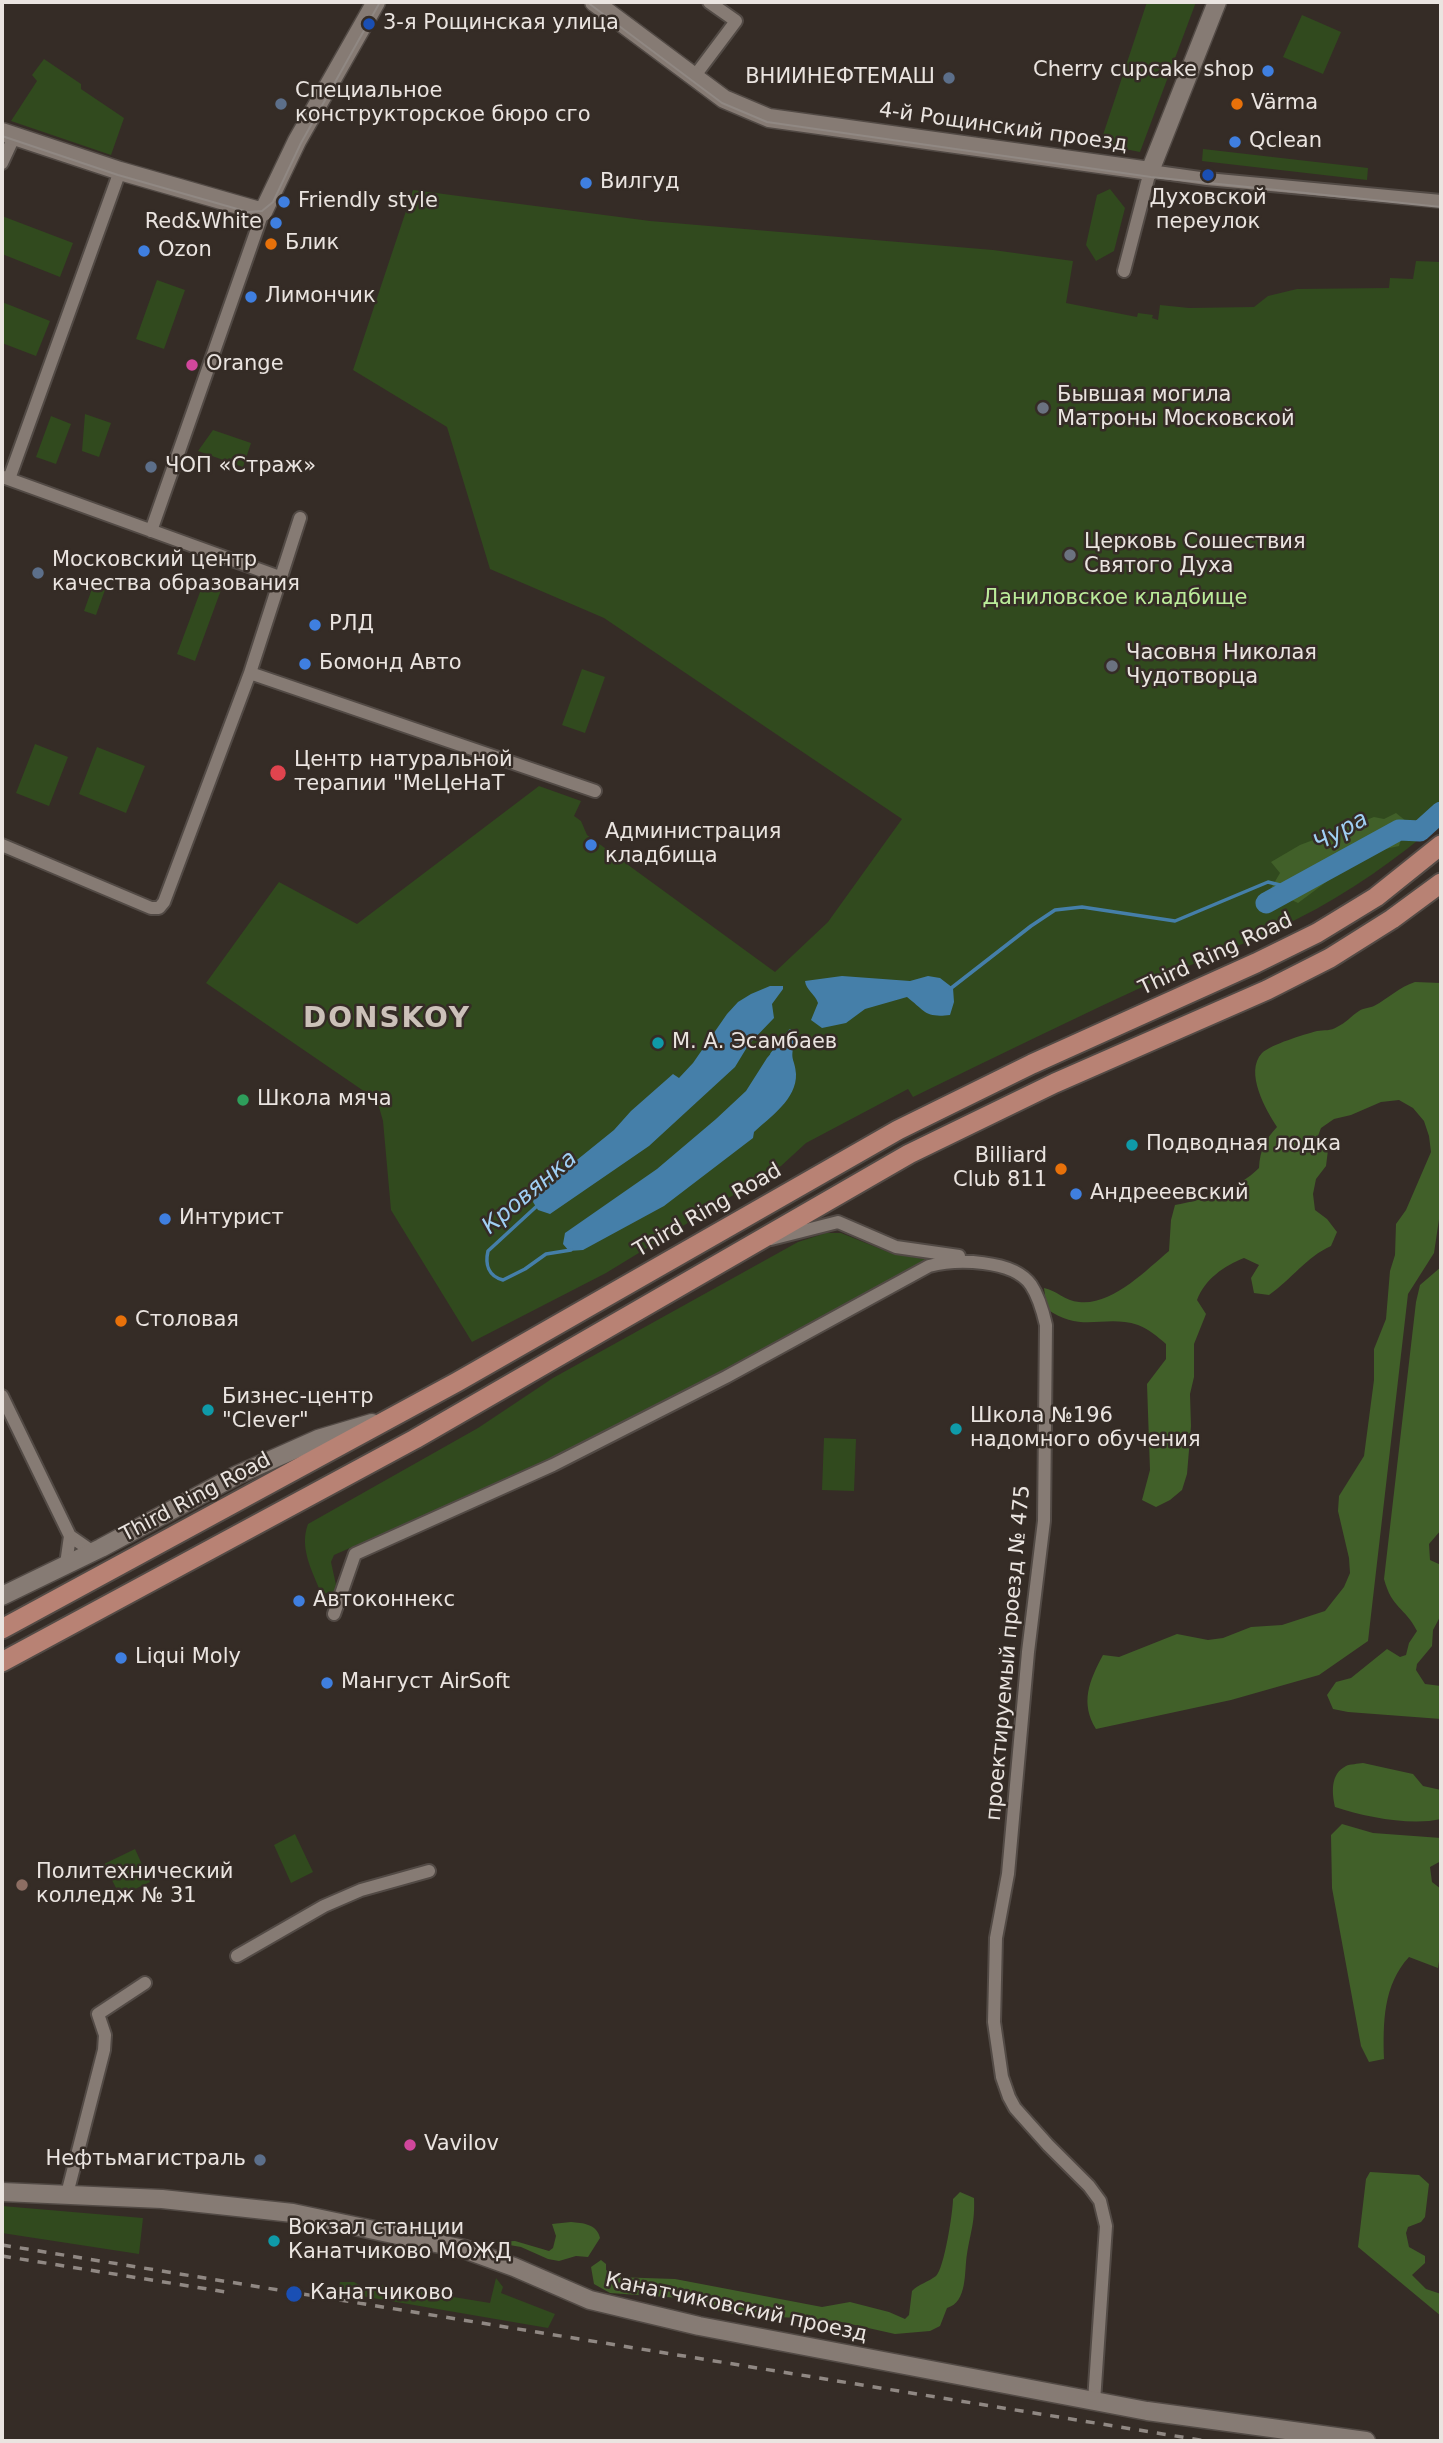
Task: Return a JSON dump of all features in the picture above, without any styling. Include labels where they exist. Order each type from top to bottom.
[{"type":"main road","name":"Third Ring Road","points":[[2,1629],[394,1416],[898,1130],[1032,1064],[1317,933],[1376,897],[1441,845]]},
{"type":"main road","points":[[2,1662],[415,1439],[747,1245],[909,1154],[1055,1083],[1267,989],[1329,958],[1392,919],[1441,883]]},
{"type":"street","points":[[151,531],[263,212],[297,141],[376,2]]},
{"type":"street","name":"4-й Рощинский проезд","points":[[594,2],[724,99],[769,118],[1207,179],[1441,201]]},
{"type":"street","points":[[694,77],[736,21],[709,2]]},
{"type":"street","points":[[1124,271],[1150,171],[1217,2]]},
{"type":"street","points":[[2,163],[8,134],[120,171],[263,212]]},
{"type":"street","points":[[120,171],[5,478],[282,578]]},
{"type":"street","points":[[2,845],[151,908],[159,908],[164,902],[250,673],[300,517]]},
{"type":"street","points":[[250,673],[595,791]]},
{"type":"street","points":[[747,1245],[838,1222],[895,1247],[984,1262]]},
{"type":"street","name":"проектируемый проезд № 475","points":[[334,1614],[355,1554],[553,1465],[726,1377],[929,1266],[944,1262],[984,1262],[1014,1271],[1030,1283],[1040,1303],[1046,1325],[1044,1521],[1028,1652],[1008,1874],[996,1938],[994,2022],[1002,2077],[1015,2108],[1100,2200],[1106,2226],[1095,2392]]},
{"type":"street","points":[[2,1396],[70,1536],[93,1552]]},
{"type":"street","points":[[2,1597],[260,1465],[318,1439],[394,1416]]},
{"type":"street","points":[[66,1564],[70,1536]]},
{"type":"street","points":[[237,1956],[324,1906],[361,1890],[429,1871]]},
{"type":"street","points":[[67,2194],[104,2050],[99,2014],[145,1983]]},
{"type":"street","name":"Канатчиковский проезд","points":[[2,2192],[175,2200],[293,2213],[464,2249],[590,2300],[621,2309],[772,2341],[1095,2392],[1366,2441]]},
{"type":"green space","points":[[1147,2],[1196,2],[1140,152],[1100,144]]},
{"type":"green space","points":[[1302,15],[1341,32],[1323,74],[1283,57]]},
{"type":"green space","points":[[44,59],[81,84],[81,89],[124,118],[111,155],[11,121],[37,81],[32,75]]},
{"type":"green space","points":[[1203,149],[1368,168],[1367,180],[1202,161]]},
{"type":"green space","points":[[1110,189],[1125,208],[1114,251],[1096,261],[1086,245],[1097,195]]},
{"type":"green space","name":"Даниловское кладбище","points":[[413,190],[650,221],[993,250],[1073,261],[1066,303],[1137,317],[1138,313],[1153,315],[1152,318],[1158,320],[1160,305],[1189,308],[1254,307],[1268,296],[1297,289],[1389,288],[1390,278],[1413,279],[1416,261],[1441,262],[1441,821],[1372,874],[1316,909],[1134,991],[913,1097],[908,1089],[806,1143],[781,1166],[606,1273],[472,1342],[391,1210],[383,1121],[379,1107],[371,1096],[206,983],[279,882],[357,924],[539,786],[581,801],[574,816],[581,821],[587,835],[775,972],[828,922],[902,819],[604,618],[490,569],[447,427],[353,370]]},
{"type":"green space","points":[[2,216],[73,243],[60,277],[2,254]]},
{"type":"green space","points":[[157,280],[185,290],[164,349],[136,339]]},
{"type":"green space","points":[[2,302],[50,321],[36,356],[2,343]]},
{"type":"green space","points":[[85,414],[111,423],[99,457],[82,451]]},
{"type":"green space","points":[[51,416],[71,424],[56,464],[36,457]]},
{"type":"green space","points":[[213,430],[251,443],[243,467],[198,451]]},
{"type":"green space","points":[[203,584],[221,590],[195,661],[177,654]]},
{"type":"green space","points":[[93,586],[105,590],[96,615],[84,611]]},
{"type":"green space","points":[[582,669],[605,677],[585,733],[562,725]]},
{"type":"green space","points":[[35,744],[68,757],[49,806],[16,793]]},
{"type":"green space","points":[[97,747],[145,766],[126,813],[79,794]]},
{"type":"green space","points":[[1396,813],[1406,821],[1399,846],[1376,851],[1345,868],[1298,903],[1270,890],[1280,873],[1271,862],[1300,845],[1374,817],[1384,819]]},
{"type":"green space","points":[[1415,982],[1441,983],[1441,1206],[1434,1253],[1408,1294],[1368,1641],[1319,1675],[1231,1700],[1096,1729],[1087,1701],[1090,1683],[1103,1655],[1119,1657],[1177,1634],[1208,1640],[1223,1638],[1251,1627],[1282,1625],[1325,1611],[1344,1587],[1350,1573],[1338,1511],[1339,1496],[1364,1456],[1374,1380],[1374,1349],[1386,1319],[1390,1271],[1395,1255],[1396,1224],[1406,1210],[1431,1152],[1424,1121],[1413,1108],[1399,1100],[1381,1102],[1334,1119],[1321,1128],[1316,1141],[1328,1150],[1326,1166],[1316,1179],[1313,1194],[1315,1210],[1327,1219],[1337,1232],[1331,1246],[1314,1256],[1269,1295],[1254,1293],[1251,1278],[1259,1265],[1244,1258],[1222,1269],[1200,1292],[1197,1300],[1206,1314],[1194,1344],[1187,1474],[1182,1490],[1156,1507],[1142,1500],[1150,1470],[1147,1384],[1166,1359],[1166,1344],[1138,1325],[1114,1321],[1082,1322],[1060,1316],[1047,1309],[1044,1288],[1074,1301],[1091,1302],[1116,1293],[1139,1277],[1169,1251],[1175,1205],[1220,1192],[1241,1182],[1259,1168],[1264,1146],[1277,1127],[1267,1111],[1256,1080],[1257,1061],[1262,1053],[1296,1037],[1335,1028],[1361,1010],[1374,1006]]},
{"type":"green space","points":[[826,1233],[841,1233],[893,1254],[948,1263],[556,1471],[364,1554],[359,1544],[334,1555],[331,1562],[338,1594],[321,1593],[306,1550],[308,1524],[478,1428],[553,1378],[798,1242]]},
{"type":"green space","points":[[1441,1267],[1441,1530],[1429,1544],[1430,1560],[1441,1565],[1441,1615],[1433,1630],[1432,1646],[1417,1664],[1416,1670],[1425,1684],[1441,1686],[1441,1719],[1333,1709],[1327,1695],[1336,1682],[1351,1678],[1387,1649],[1400,1657],[1406,1655],[1409,1643],[1417,1631],[1391,1596],[1384,1579],[1416,1302],[1420,1285]]},
{"type":"green space","points":[[824,1438],[856,1439],[854,1491],[822,1490]]},
{"type":"green space","points":[[1363,1763],[1413,1774],[1423,1786],[1441,1790],[1441,1819],[1388,1819],[1335,1807],[1333,1790],[1337,1774],[1346,1766]]},
{"type":"green space","points":[[1342,1824],[1373,1833],[1441,1838],[1441,1861],[1430,1867],[1432,1882],[1441,1889],[1441,1948],[1438,1968],[1409,1957],[1400,1968],[1386,2005],[1384,2059],[1369,2062],[1361,2046],[1332,1888],[1331,1835]]},
{"type":"green space","points":[[295,1834],[313,1872],[291,1883],[274,1845]]},
{"type":"green space","points":[[135,1849],[150,1882],[120,1896],[104,1864]]},
{"type":"green space","points":[[1370,2172],[1419,2175],[1429,2184],[1425,2217],[1421,2222],[1408,2227],[1406,2233],[1409,2247],[1425,2256],[1425,2263],[1412,2275],[1426,2289],[1441,2294],[1441,2316],[1358,2247],[1366,2179]]},
{"type":"green space","points":[[960,2192],[974,2198],[964,2285],[959,2299],[947,2308],[940,2326],[930,2331],[895,2334],[837,2321],[724,2313],[680,2298],[610,2293],[594,2284],[591,2267],[601,2260],[606,2264],[606,2270],[615,2277],[675,2279],[822,2307],[850,2302],[905,2319],[909,2315],[912,2291],[936,2276],[939,2271],[948,2240],[953,2199]]},
{"type":"green space","points":[[2,2206],[143,2218],[139,2254],[2,2233]]},
{"type":"green space","points":[[571,2222],[589,2225],[598,2233],[600,2238],[588,2257],[576,2256],[559,2261],[521,2247],[492,2242],[515,2241],[549,2251],[553,2248],[556,2236],[552,2224]]},
{"type":"green space","points":[[496,2278],[503,2287],[501,2293],[555,2314],[548,2328],[338,2292],[340,2282],[354,2282],[366,2289],[380,2285],[490,2303]]},
{"type":"water","points":[[842,976],[910,981],[928,976],[940,978],[953,988],[954,1002],[950,1015],[935,1015],[926,1012],[907,997],[865,1009],[846,1023],[822,1028],[811,1020],[818,1003],[805,981]]},
{"type":"water","points":[[770,986],[783,986],[772,1004],[774,1018],[749,1044],[735,1067],[649,1146],[550,1214],[538,1210],[533,1202],[536,1193],[614,1130],[673,1074],[679,1078],[738,1002]]},
{"type":"water","points":[[786,1036],[792,1036],[795,1041],[792,1056],[795,1083],[787,1099],[775,1114],[754,1132],[753,1138],[664,1206],[583,1250],[569,1251],[563,1244],[565,1233],[657,1169],[716,1119],[746,1091],[767,1058]]},
{"type":"waterway","name":"Чура","points":[[1266,903],[1399,830],[1420,831],[1441,812]]},
{"type":"waterway","name":"Кровянка","points":[[950,989],[1055,910],[1082,907],[1175,921],[1268,882],[1292,888]]},
{"type":"waterway","name":"Кровянка","points":[[772,1054],[790,1031]]},
{"type":"waterway","name":"Кровянка","points":[[538,1205],[488,1251],[487,1265],[491,1272],[503,1280],[546,1254],[571,1250]]},
{"type":"tram line","points":[[2,136],[118,175],[248,212],[262,211],[273,202],[301,143],[380,2]]},
{"type":"tram line","points":[[587,2],[722,103],[767,122],[1151,177],[1441,207]]},
{"type":"railway","points":[[2,2245],[1206,2441]]},
{"type":"railway","points":[[2,2256],[226,2292]]},
{"type":"place","name":"3-я Рощинская улица","points":[[369,24]]},
{"type":"place","name":"Cherry cupcake shop","points":[[1268,71]]},
{"type":"place","name":"ВНИИНЕФТЕМАШ","points":[[949,78]]},
{"type":"place","name":"Специальное конструкторское бюро сго","points":[[281,104]]},
{"type":"place","name":"Värma","points":[[1237,104]]},
{"type":"place","name":"Qclean","points":[[1235,142]]},
{"type":"place","name":"Духовской переулок","points":[[1208,175]]},
{"type":"place","name":"Вилгуд","points":[[586,183]]},
{"type":"place","name":"Friendly style","points":[[284,202]]},
{"type":"place","name":"Red&White","points":[[276,223]]},
{"type":"place","name":"Блик","points":[[271,244]]},
{"type":"place","name":"Ozon","points":[[144,251]]},
{"type":"place","name":"Лимончик","points":[[251,297]]},
{"type":"place","name":"Orange","points":[[192,365]]},
{"type":"place","name":"Бывшая могила Матроны Московской","points":[[1043,408]]},
{"type":"place","name":"ЧОП «Страж»","points":[[151,467]]},
{"type":"place","name":"Церковь Сошествия Святого Духа","points":[[1070,555]]},
{"type":"place","name":"Московский центр качества образования","points":[[38,573]]},
{"type":"place","name":"РЛД","points":[[315,625]]},
{"type":"place","name":"Бомонд Авто","points":[[305,664]]},
{"type":"place","name":"Часовня Николая Чудотворца","points":[[1112,666]]},
{"type":"place","name":"Центр натуральной терапии \"МеЦеНаТ","points":[[278,773]]},
{"type":"place","name":"Администрация кладбища","points":[[591,845]]},
{"type":"place","name":"М. А. Эсамбаев","points":[[658,1043]]},
{"type":"place","name":"Школа мяча","points":[[243,1100]]},
{"type":"place","name":"Подводная лодка","points":[[1132,1145]]},
{"type":"place","name":"Billiard Club 811","points":[[1061,1169]]},
{"type":"place","name":"Андрееевский","points":[[1076,1194]]},
{"type":"place","name":"Интурист","points":[[165,1219]]},
{"type":"place","name":"Столовая","points":[[121,1321]]},
{"type":"place","name":"Бизнес-центр \"Clever\"","points":[[208,1410]]},
{"type":"place","name":"Школа №196 надомного обучения","points":[[956,1429]]},
{"type":"place","name":"Автоконнекс","points":[[299,1601]]},
{"type":"place","name":"Liqui Moly","points":[[121,1658]]},
{"type":"place","name":"Мангуст AirSoft","points":[[327,1683]]},
{"type":"place","name":"Политехнический колледж № 31","points":[[22,1885]]},
{"type":"place","name":"Vavilov","points":[[410,2145]]},
{"type":"place","name":"Нефтьмагистраль","points":[[260,2160]]},
{"type":"place","name":"Вокзал станции Канатчиково МОЖД","points":[[274,2241]]},
{"type":"place","name":"Канатчиково","points":[[294,2294]]},
{"type":"district","name":"DONSKOY","points":[[387,1020]]}]
